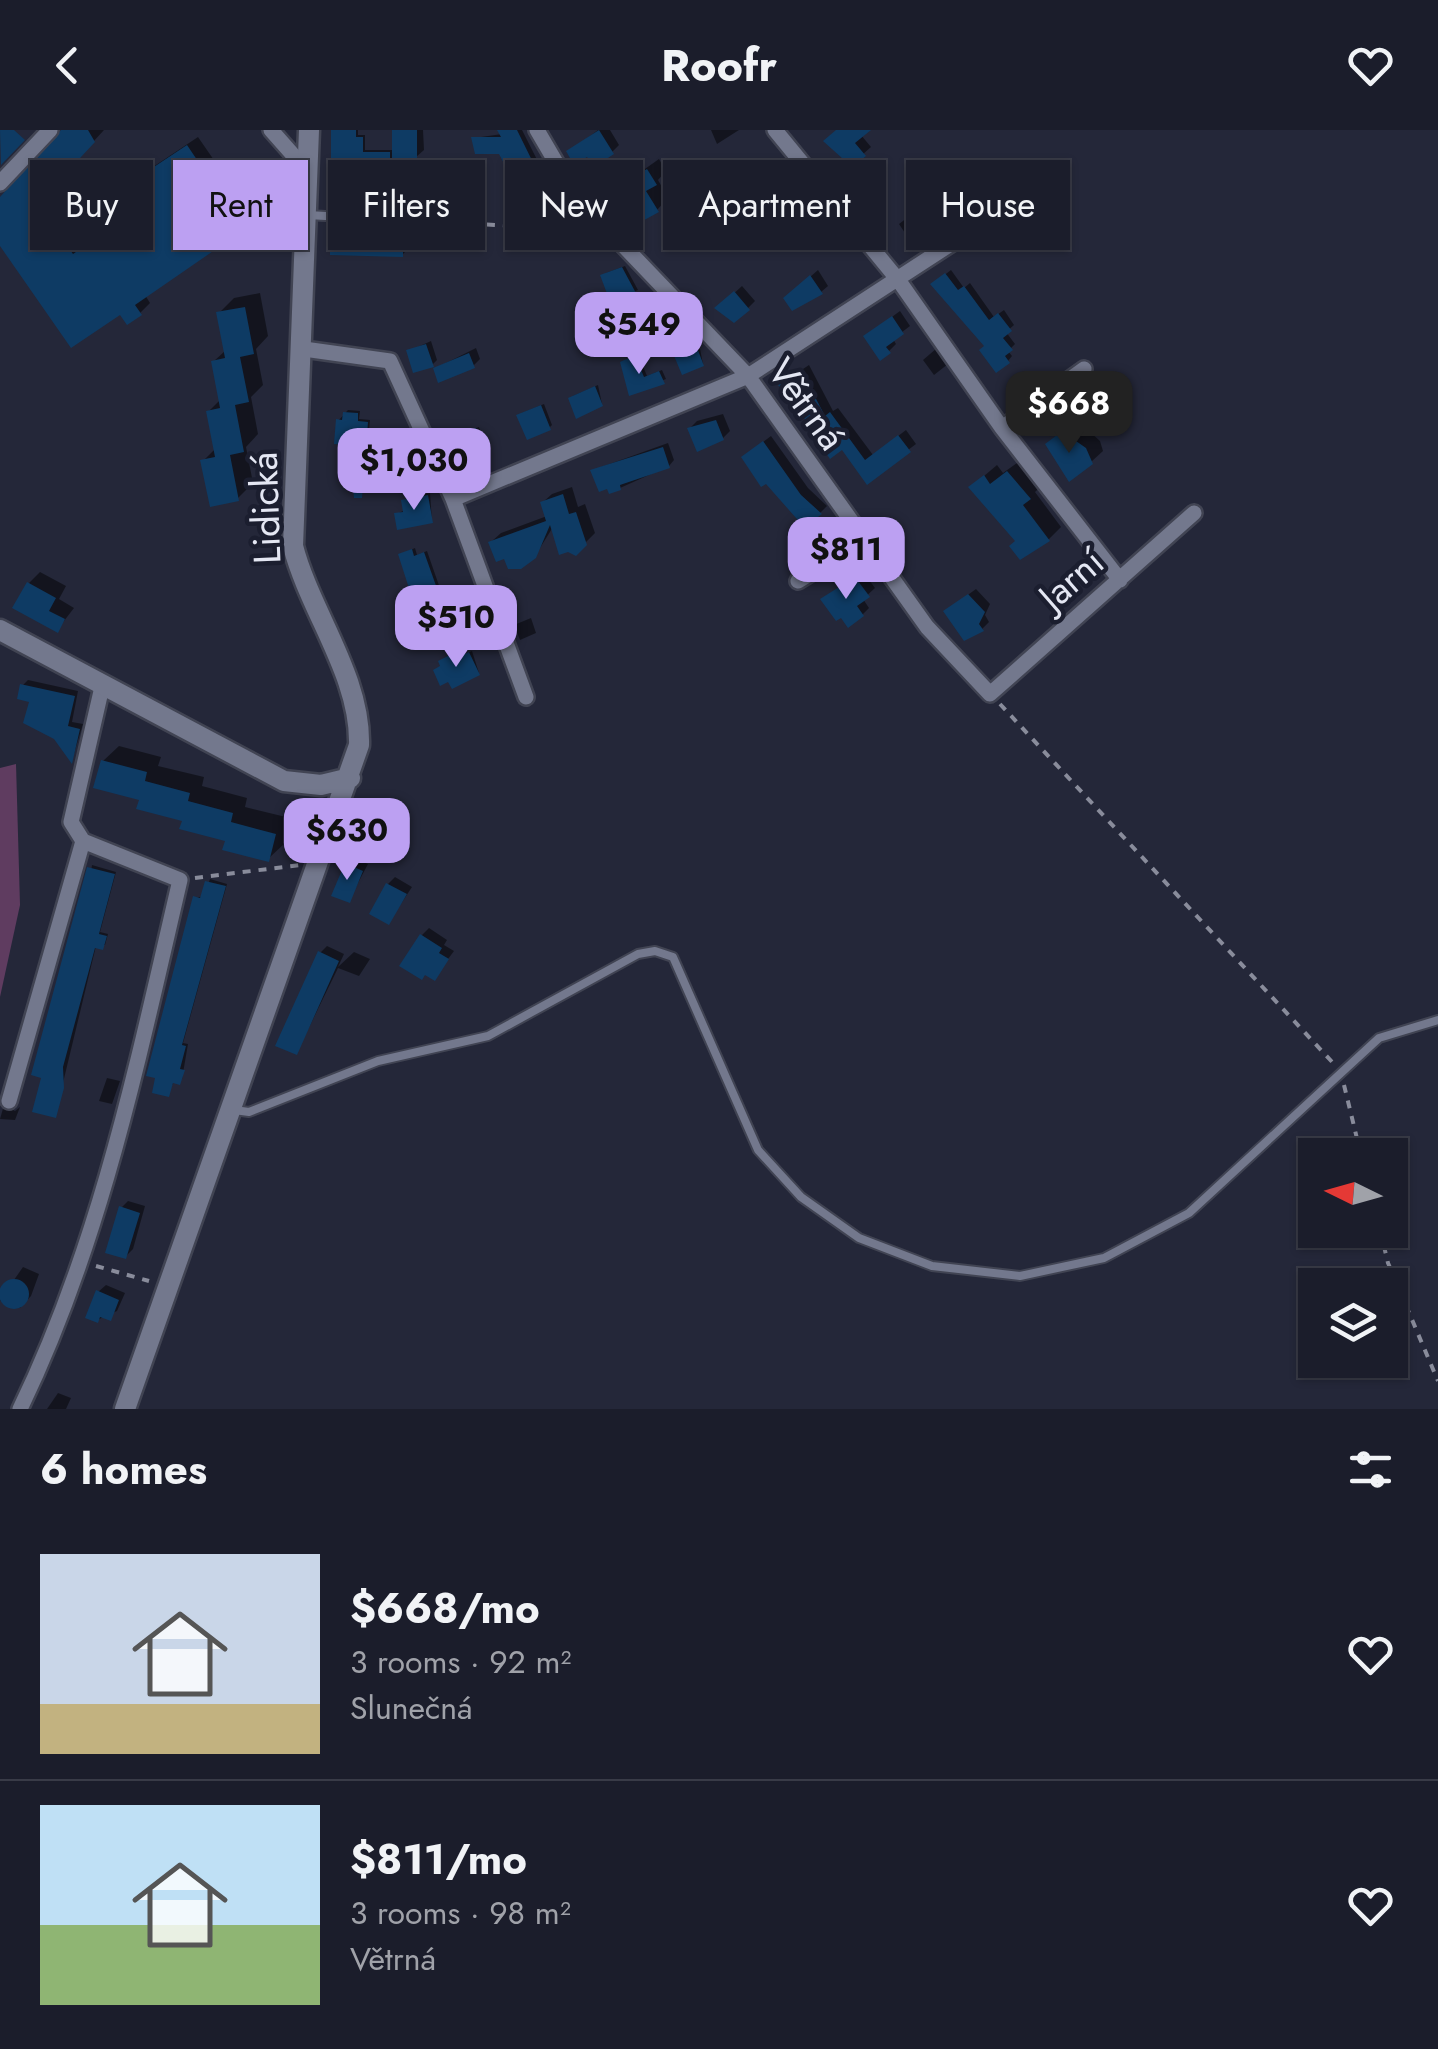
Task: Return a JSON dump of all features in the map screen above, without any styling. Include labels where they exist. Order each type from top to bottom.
[{"type":"street","points":[[0,183],[50,130]]},
{"type":"street","points":[[271,130],[309,173]]},
{"type":"street","name":"Lidická","points":[[308,215],[310,130]]},
{"type":"street","name":"Větrná","points":[[537,130],[555,160]]},
{"type":"street","points":[[783,133],[898,280],[1002,428],[1120,580]]},
{"type":"street","name":"Lidická","points":[[125,1409],[350,778],[360,720],[303,586],[293,546],[292,489],[304,350],[307,250]]},
{"type":"street","name":"Větrná","points":[[629,250],[748,376],[928,628],[990,694]]},
{"type":"street","points":[[453,499],[748,376],[943,250]]},
{"type":"street","points":[[304,350],[390,361],[453,499],[526,697]]},
{"type":"street","points":[[1002,428],[1084,369]]},
{"type":"street","name":"Jarní","points":[[990,694],[1194,513]]},
{"type":"street","points":[[798,581],[865,540]]},
{"type":"street","points":[[0,630],[284,781],[321,785],[350,778]]},
{"type":"street","points":[[20,1409],[81,1262],[126,1110],[180,880],[83,840],[71,822],[71,808],[102,687]]},
{"type":"street","points":[[9,1101],[83,840]]},
{"type":"lane","points":[[308,215],[328,216]]},
{"type":"lane","points":[[229,1110],[249,1112],[378,1062],[488,1036],[638,954],[656,950],[673,957],[758,1150],[801,1197],[859,1238],[932,1266],[1020,1276],[1104,1258],[1189,1213],[1378,1038],[1438,1020]]},
{"type":"path","points":[[990,694],[1341,1072],[1358,1138]]},
{"type":"path","points":[[180,880],[320,862]]},
{"type":"path","points":[[1386,1248],[1402,1298],[1438,1381]]},
{"type":"path","points":[[81,1262],[168,1286]]},
{"type":"shaded area","points":[[16,764],[20,905],[0,997],[0,768]]},
{"type":"building","points":[[0,130],[14,130],[25,140],[1,165]]},
{"type":"building","points":[[61,130],[88,130],[95,142],[78,160],[34,160]]},
{"type":"building","points":[[331,130],[356,130],[356,137],[363,137],[363,152],[390,152],[390,160],[331,160]]},
{"type":"building","points":[[392,130],[417,130],[417,160],[392,160]]},
{"type":"building","points":[[497,130],[517,130],[532,160],[505,160],[505,165],[499,154],[475,154],[471,137],[501,137]]},
{"type":"building","points":[[599,130],[614,154],[605,160],[571,160],[566,151]]},
{"type":"building","points":[[836,130],[871,130],[855,143],[866,156],[861,160],[844,160],[823,141]]},
{"type":"building","points":[[187,145],[197,160],[173,160],[173,250],[215,250],[135,305],[142,315],[127,325],[120,315],[71,348],[0,246],[0,197],[30,164],[30,250],[70,250],[73,254],[79,250],[153,250],[153,168]]},
{"type":"building","points":[[647,169],[657,185],[646,191],[659,212],[643,221],[643,171]]},
{"type":"building","points":[[330,250],[403,250],[403,257],[330,255]]},
{"type":"building","points":[[622,267],[637,295],[611,304],[600,275]]},
{"type":"building","points":[[945,273],[958,290],[964,286],[989,320],[998,313],[1012,331],[1003,338],[1013,350],[1005,356],[1010,363],[996,373],[979,350],[984,346],[930,284]]},
{"type":"building","points":[[810,275],[823,294],[792,311],[783,298]]},
{"type":"building","points":[[734,291],[750,310],[734,323],[714,308]]},
{"type":"building","points":[[245,307],[254,354],[240,357],[249,402],[235,405],[244,452],[230,455],[239,501],[210,507],[200,460],[215,457],[206,411],[220,408],[211,361],[225,358],[216,312]]},
{"type":"building","points":[[892,316],[904,334],[886,347],[891,353],[880,361],[863,336]]},
{"type":"building","points":[[685,340],[688,348],[696,345],[704,366],[682,375],[670,346]]},
{"type":"building","points":[[426,344],[434,367],[413,373],[406,350]]},
{"type":"building","points":[[469,353],[475,368],[438,383],[433,368]]},
{"type":"building","points":[[635,355],[644,377],[659,371],[665,384],[629,396],[620,362]]},
{"type":"building","points":[[801,370],[825,416],[830,412],[865,460],[898,435],[911,452],[867,485],[842,450],[830,459],[820,444],[823,442],[778,385]]},
{"type":"building","points":[[595,386],[603,406],[576,419],[568,398]]},
{"type":"building","points":[[541,405],[551,430],[527,440],[516,415]]},
{"type":"building","points":[[343,412],[358,413],[358,421],[368,422],[365,462],[402,457],[404,472],[364,475],[362,498],[354,498],[352,476],[347,477],[349,445],[334,444],[336,419],[342,420]]},
{"type":"building","points":[[716,420],[724,440],[697,452],[687,428]]},
{"type":"building","points":[[476,428],[488,455],[462,464],[451,439]]},
{"type":"building","points":[[1061,432],[1070,445],[1076,441],[1086,448],[1093,464],[1069,482],[1045,444]]},
{"type":"building","points":[[763,441],[801,495],[822,514],[804,527],[766,484],[761,487],[741,457]]},
{"type":"building","points":[[663,447],[670,468],[620,485],[621,490],[599,492],[590,470]]},
{"type":"building","points":[[1007,471],[1031,499],[1023,505],[1050,541],[1020,560],[1009,546],[1015,541],[968,487],[984,475],[990,484]]},
{"type":"building","points":[[563,494],[569,514],[576,512],[587,545],[576,556],[568,552],[559,555],[550,525],[536,558],[521,569],[508,569],[504,559],[496,562],[488,542],[546,521],[540,502]]},
{"type":"building","points":[[428,495],[433,523],[397,530],[394,513],[403,512],[401,500]]},
{"type":"building","points":[[412,549],[414,556],[424,552],[450,625],[423,635],[406,610],[415,607],[398,554]]},
{"type":"building","points":[[855,577],[870,597],[857,606],[864,616],[848,628],[841,618],[836,621],[820,599]]},
{"type":"building","points":[[27,582],[56,598],[49,611],[65,619],[58,633],[12,608]]},
{"type":"building","points":[[968,594],[985,612],[979,624],[984,631],[964,641],[943,611]]},
{"type":"building","points":[[458,651],[460,656],[469,652],[480,675],[452,689],[448,682],[440,686],[433,670],[440,666],[438,661]]},
{"type":"building","points":[[20,684],[75,696],[68,726],[80,729],[72,764],[54,739],[23,723],[29,702],[17,699]]},
{"type":"building","points":[[101,760],[147,772],[145,781],[190,793],[188,801],[233,813],[231,822],[276,834],[269,862],[222,850],[225,841],[179,829],[182,821],[136,809],[139,800],[93,788]]},
{"type":"building","points":[[345,863],[363,871],[350,903],[331,896]]},
{"type":"building","points":[[87,867],[115,874],[99,934],[107,936],[103,950],[95,948],[63,1067],[64,1088],[56,1118],[32,1112],[41,1078],[31,1075]]},
{"type":"building","points":[[205,881],[226,886],[182,1045],[186,1046],[180,1069],[185,1070],[180,1085],[173,1083],[169,1097],[152,1093],[155,1078],[146,1076],[193,896],[200,898]]},
{"type":"building","points":[[386,883],[407,894],[389,925],[369,914]]},
{"type":"building","points":[[420,934],[442,948],[439,953],[449,959],[435,981],[425,975],[422,980],[399,966]]},
{"type":"building","points":[[318,951],[339,961],[297,1055],[275,1046]]},
{"type":"building","points":[[119,1206],[140,1213],[126,1259],[105,1253]]},
{"type":"building","points":[[14,1279],[24,1284],[29,1294],[24,1304],[14,1309],[4,1304],[-1,1294],[4,1284]]},
{"type":"building","points":[[96,1290],[119,1300],[111,1321],[100,1317],[98,1323],[85,1318]]}]
